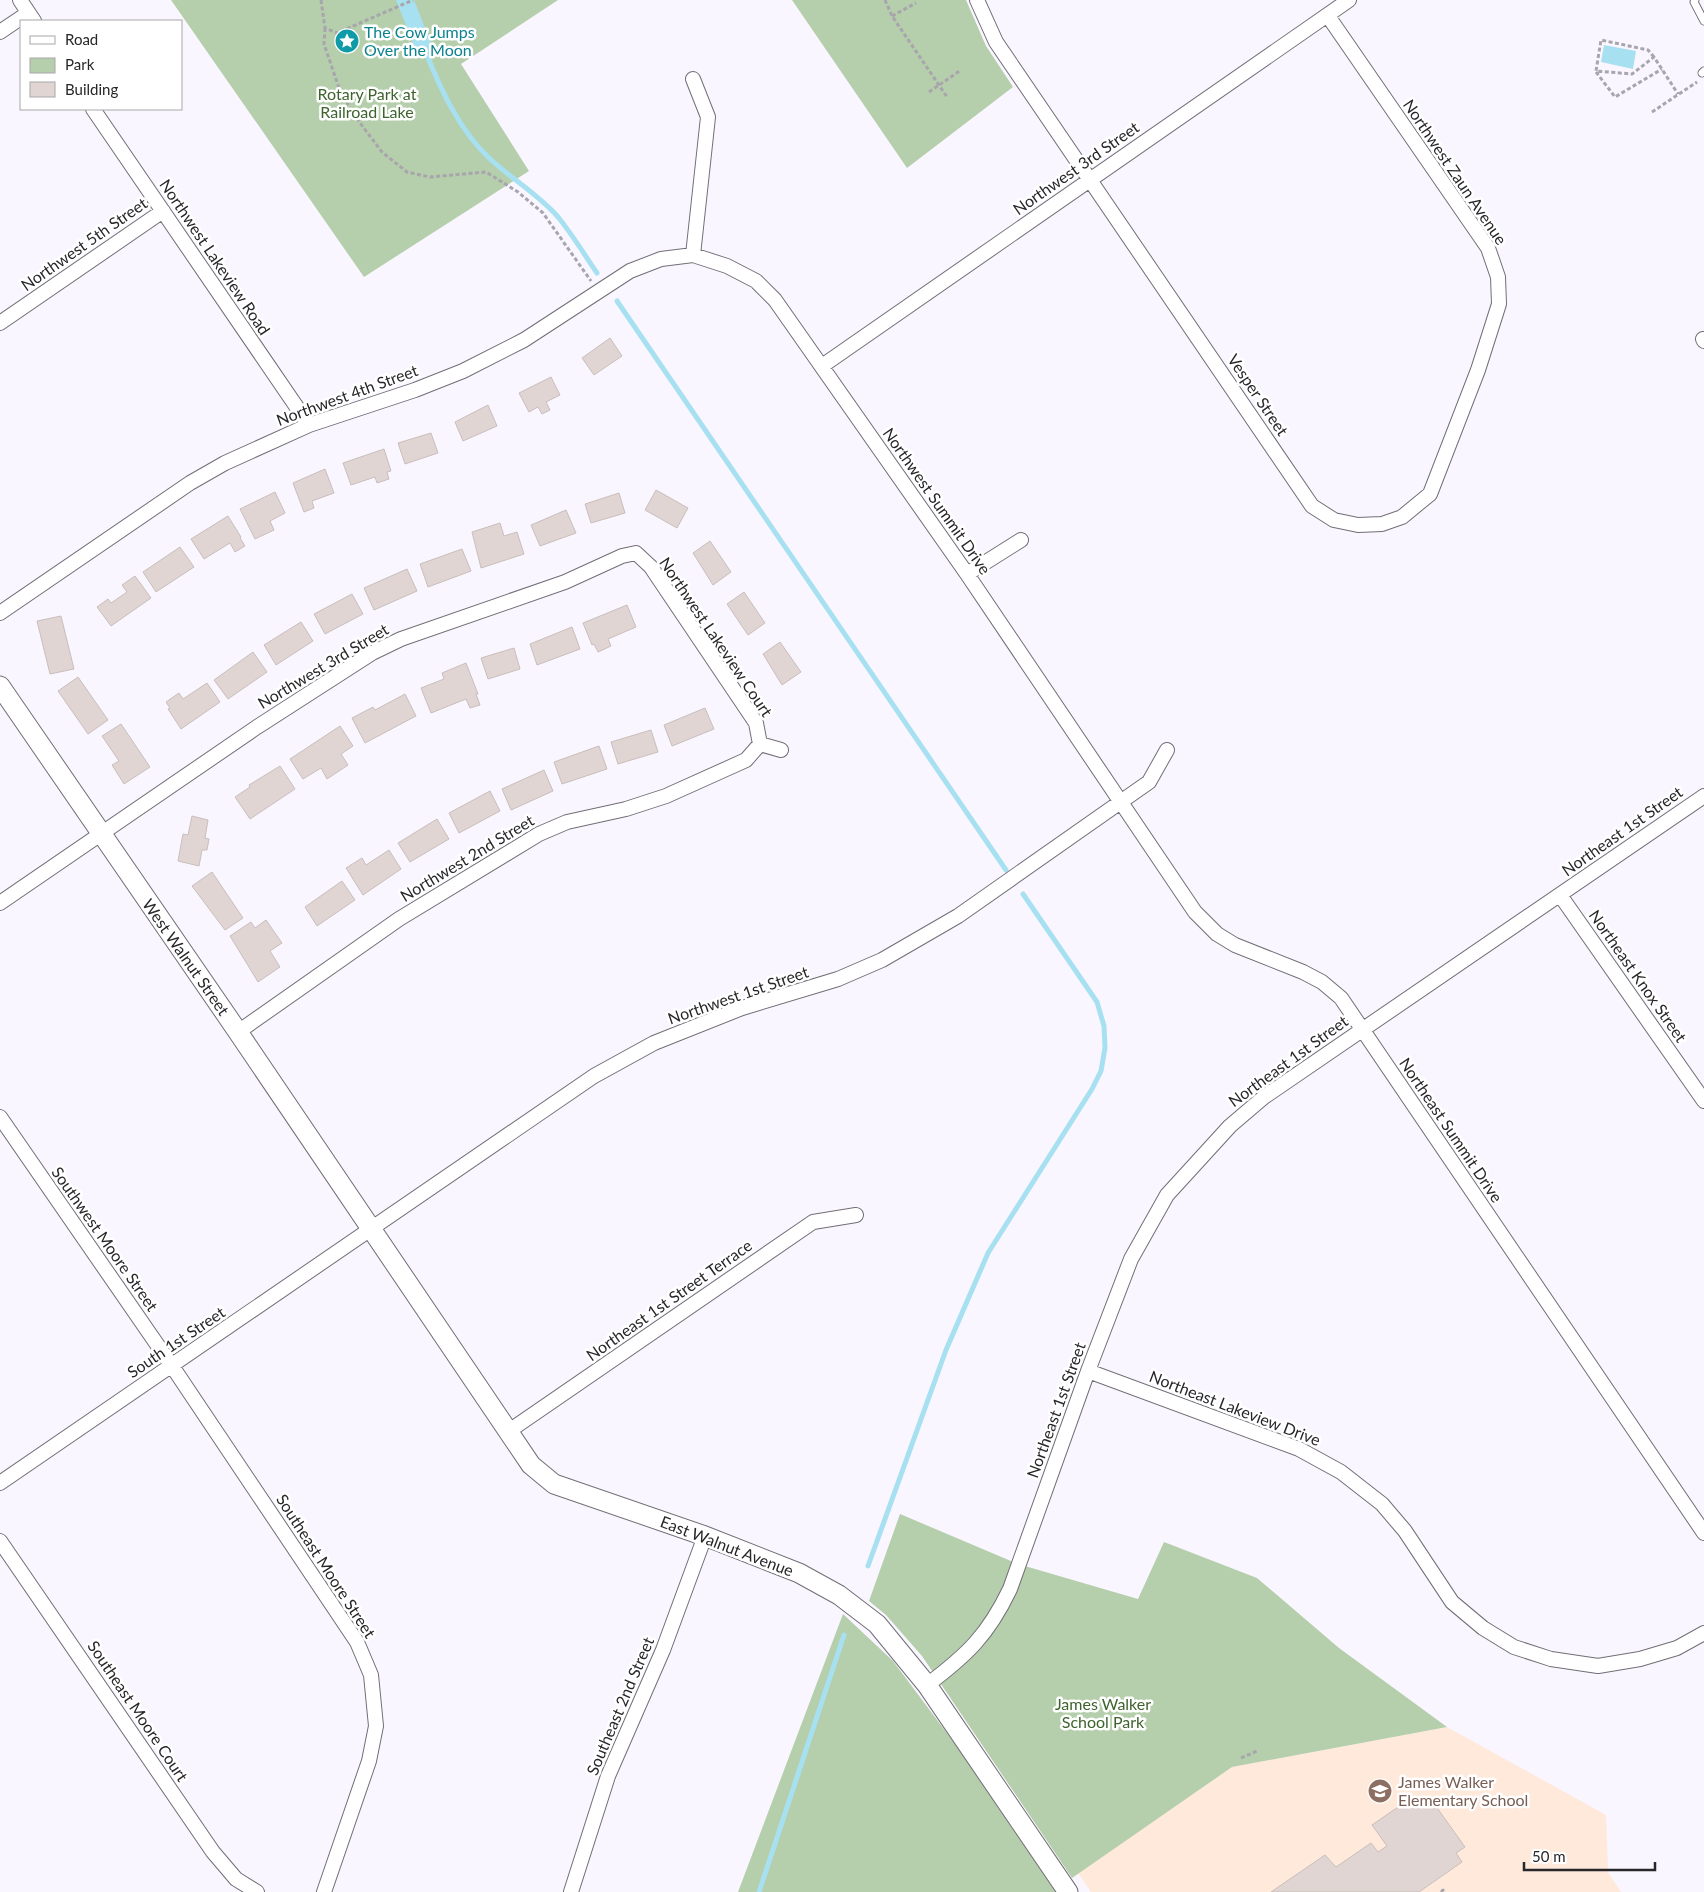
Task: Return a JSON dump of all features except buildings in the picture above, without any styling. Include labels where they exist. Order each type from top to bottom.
[{"type":"street","points":[[20,0],[31,17]]},
{"type":"street","name":"Vesper Street","points":[[977,0],[996,42],[1312,506],[1334,520],[1358,525],[1382,524],[1402,517],[1430,494],[1437,476]]},
{"type":"street","name":"Northwest 3rd Street","points":[[822,366],[1350,0]]},
{"type":"street","name":"Northwest Zaun Avenue","points":[[1328,16],[1488,248],[1498,276],[1499,304],[1478,370],[1437,476]]},
{"type":"street","points":[[0,32],[20,22]]},
{"type":"street","points":[[693,79],[708,117],[693,255]]},
{"type":"street","name":"Northwest Lakeview Road","points":[[95,110],[309,425]]},
{"type":"street","name":"Northwest 5th Street","points":[[0,323],[163,211]]},
{"type":"street","name":"Northwest 4th Street","points":[[0,613],[190,483],[224,462],[309,425],[415,390],[463,371],[524,340],[630,271],[661,260],[693,255]]},
{"type":"street","name":"Northwest Summit Drive","points":[[693,255],[727,266],[756,281],[775,300],[967,574],[1121,802]]},
{"type":"street","points":[[967,574],[1021,540]]},
{"type":"street","name":"Northwest Lakeview Court","points":[[614,559],[636,554],[651,567],[756,723],[760,744],[781,750]]},
{"type":"street","name":"Northwest 3rd Street","points":[[0,903],[100,833],[372,653],[401,639],[565,582],[614,559]]},
{"type":"street","name":"West Walnut Street","points":[[0,686],[372,1229]]},
{"type":"street","name":"Northwest 2nd Street","points":[[238,1032],[399,919],[539,834],[567,822],[626,809],[666,796],[746,760],[760,744]]},
{"type":"street","name":"Northwest 1st Street","points":[[372,1229],[594,1076],[654,1043],[742,1008],[838,979],[882,960],[958,916],[1149,782],[1166,750]]},
{"type":"street","name":"Northeast 1st Street","points":[[927,1685],[960,1660],[986,1632],[1000,1610],[1010,1589],[1088,1371],[1131,1259],[1167,1195],[1230,1126],[1264,1097],[1704,796]]},
{"type":"street","name":"Northeast Summit Drive","points":[[1121,802],[1195,912],[1218,934],[1235,945],[1303,972],[1322,982],[1341,998],[1704,1533]]},
{"type":"street","name":"Northeast Knox Street","points":[[1560,895],[1699,1082],[1704,1101]]},
{"type":"street","name":"Southwest Moore Street","points":[[0,1117],[172,1366]]},
{"type":"street","name":"Northeast 1st Street Terrace","points":[[509,1431],[813,1222],[856,1215]]},
{"type":"street","name":"South 1st Street","points":[[0,1482],[372,1229]]},
{"type":"street","name":"East Walnut Avenue","points":[[372,1229],[530,1465],[554,1484],[705,1536],[799,1573],[839,1595],[877,1624],[927,1685],[1068,1892]]},
{"type":"street","name":"Southeast Moore Street","points":[[172,1366],[357,1642],[371,1675],[376,1726],[369,1761],[324,1892]]},
{"type":"street","name":"Northeast Lakeview Drive","points":[[1088,1371],[1298,1449],[1342,1472],[1382,1504],[1405,1531],[1452,1602],[1483,1628],[1514,1647],[1551,1659],[1598,1666],[1640,1659],[1677,1648],[1704,1633]]},
{"type":"street","name":"Southeast 2nd Street","points":[[571,1892],[608,1776],[663,1650],[705,1536]]},
{"type":"street","name":"Southeast Moore Court","points":[[0,1541],[214,1852],[236,1879],[257,1892]]},
{"type":"lane","points":[[1695,0],[1694,2],[1699,14],[1704,21]]},
{"type":"path","points":[[321,0],[325,28],[324,44],[338,88],[354,115],[382,152],[407,172],[430,177],[486,172],[518,192],[543,213],[598,292]]},
{"type":"path","points":[[325,28],[337,33],[413,0]]},
{"type":"path","points":[[885,0],[892,16],[947,97]]},
{"type":"path","points":[[892,16],[916,3]]},
{"type":"path","points":[[1662,69],[1615,97],[1596,71],[1601,40],[1648,50],[1654,57],[1662,69],[1678,94]]},
{"type":"path","points":[[1596,71],[1632,74],[1654,57]]},
{"type":"path","points":[[929,92],[961,70]]},
{"type":"path","points":[[1652,112],[1697,82],[1703,72]]},
{"type":"path","points":[[1241,1758],[1257,1751]]},
{"type":"shaded area","name":"James Walker Elementary School","points":[[1447,1727],[1606,1815],[1608,1872],[1621,1892],[1091,1892],[1078,1873],[1232,1767]]},
{"type":"green space","name":"Rotary Park at Railroad Lake","points":[[171,0],[558,0],[461,64],[529,171],[364,277]]},
{"type":"green space","points":[[792,0],[966,0],[986,46],[1013,87],[907,168]]},
{"type":"green space","name":"James Walker School Park","points":[[900,1514],[1018,1564],[1138,1599],[1164,1542],[1257,1578],[1339,1648],[1447,1727],[1232,1767],[1072,1878],[922,1656],[886,1615],[869,1601]]},
{"type":"green space","points":[[843,1614],[893,1661],[967,1760],[1057,1892],[738,1892]]},
{"type":"water","points":[[396,0],[414,0],[434,50],[418,56]]},
{"type":"water","points":[[1604,45],[1636,51],[1633,69],[1601,62]]},
{"type":"waterway","points":[[426,53],[445,95],[468,134],[488,157],[542,201],[558,217],[597,273]]},
{"type":"waterway","points":[[617,301],[1006,870]]},
{"type":"waterway","points":[[868,1566],[946,1350],[988,1253],[1092,1089],[1101,1071],[1105,1048],[1104,1026],[1097,1002],[1023,894]]},
{"type":"waterway","points":[[759,1892],[844,1635]]},
{"type":"place","name":"The Cow Jumps Over the Moon","points":[[347,41]]},
{"type":"place","name":"James Walker Elementary School","points":[[1380,1791]]}]
